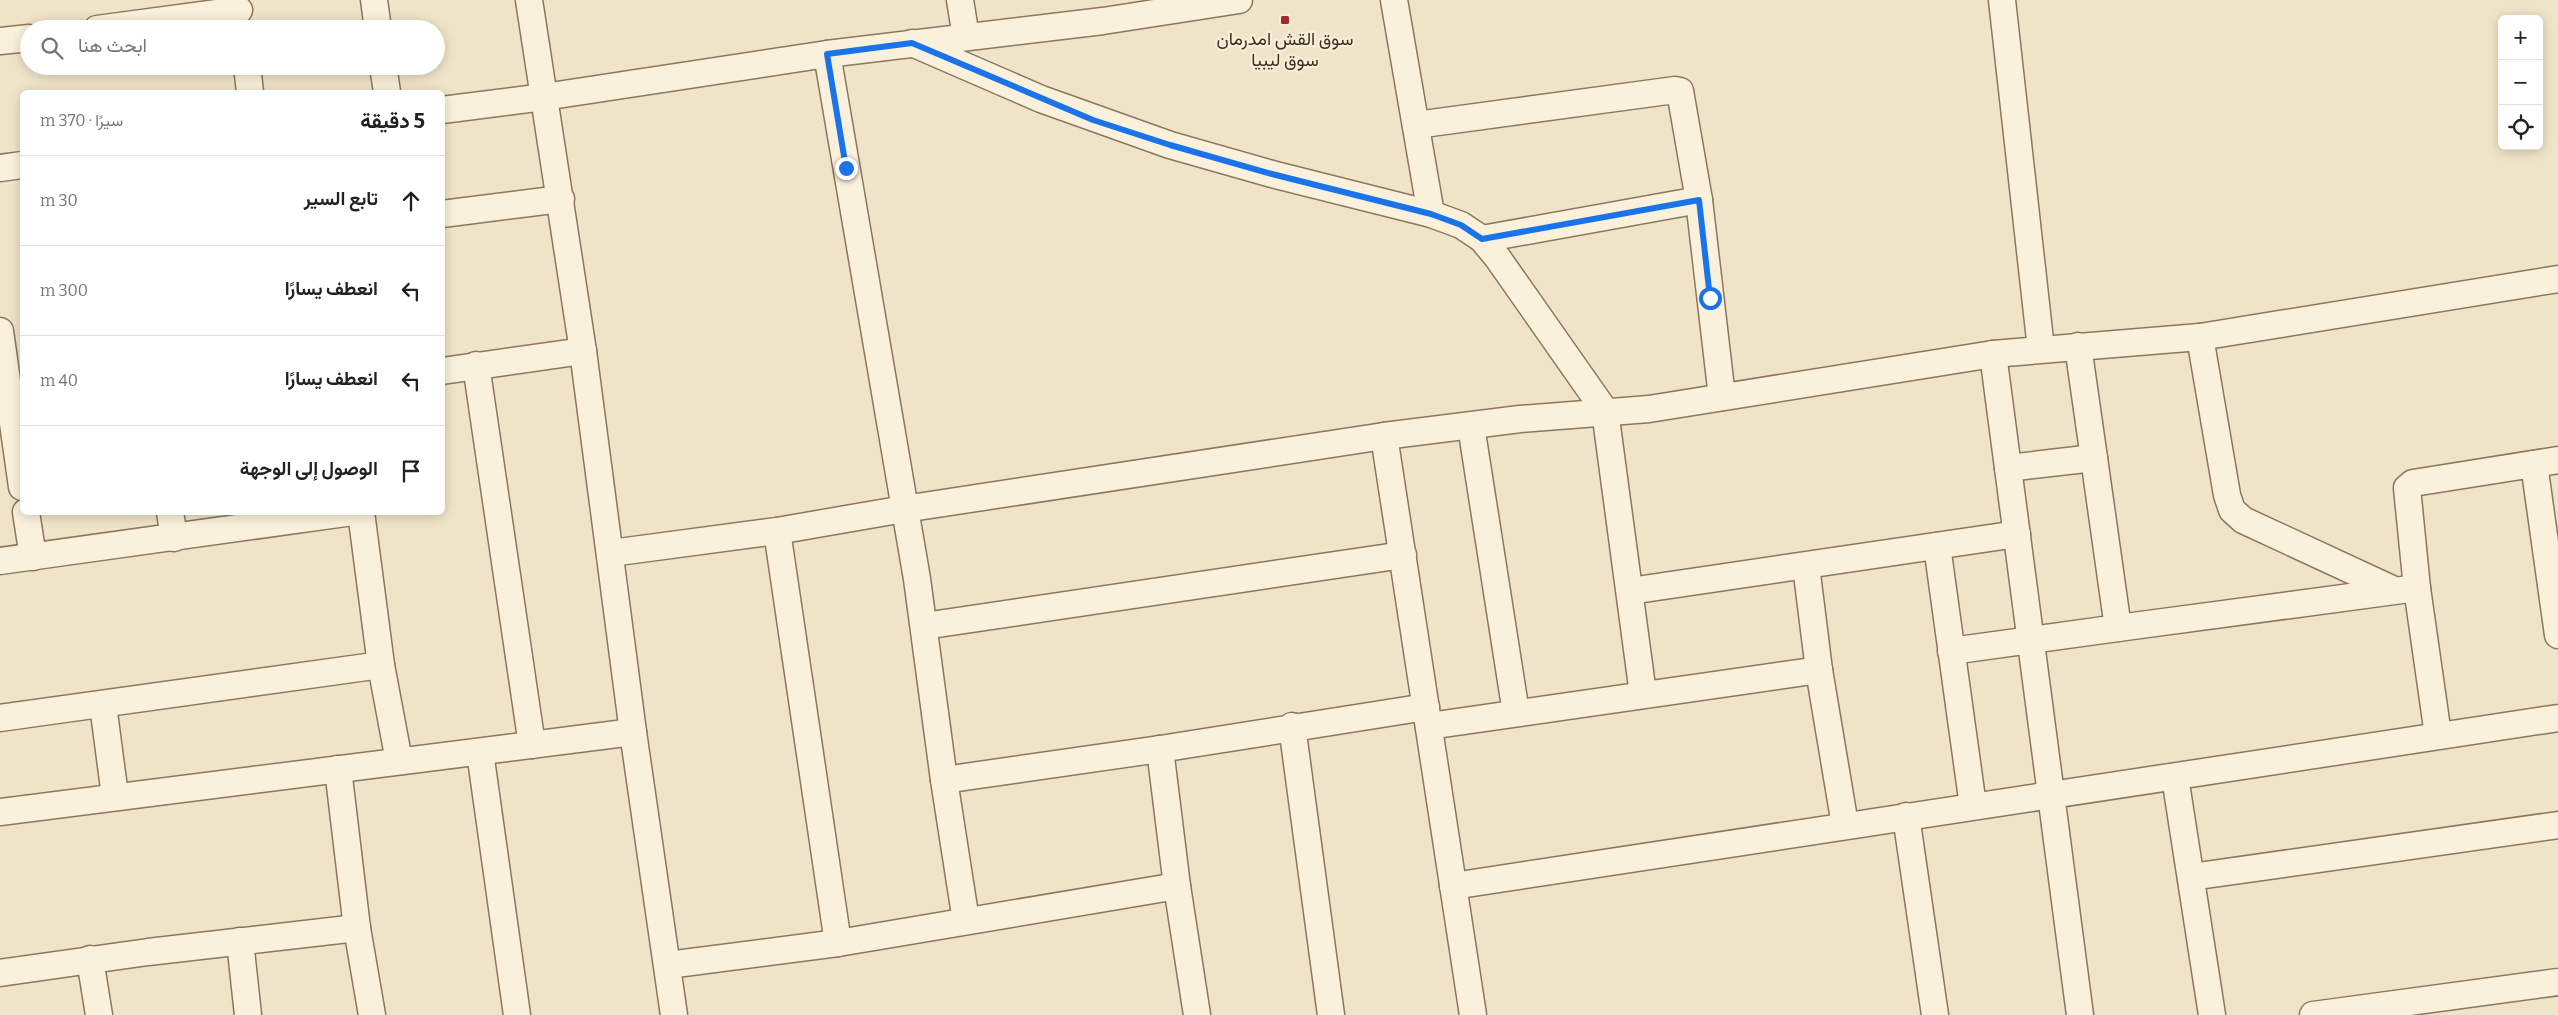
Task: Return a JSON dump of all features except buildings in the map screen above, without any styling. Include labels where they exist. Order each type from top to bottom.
[{"type":"street","points":[[374,0],[377,20]]},
{"type":"street","points":[[529,0],[583,351],[633,732],[674,1015]]},
{"type":"street","points":[[960,0],[966,37]]},
{"type":"street","points":[[445,110],[544,98],[827,54],[966,37],[1101,10],[1239,0]]},
{"type":"street","points":[[1394,0],[1431,214]]},
{"type":"street","points":[[2002,0],[2041,349]]},
{"type":"street","points":[[177,20],[239,13]]},
{"type":"street","points":[[0,42],[20,39]]},
{"type":"street","points":[[912,43],[1041,100],[1170,145],[1272,174],[1431,214],[1461,225],[1482,239],[1497,257],[1606,411],[1643,694]]},
{"type":"street","points":[[827,54],[924,626],[944,780],[966,921]]},
{"type":"street","points":[[247,75],[250,90]]},
{"type":"street","points":[[385,75],[387,90]]},
{"type":"street","points":[[1416,125],[1675,90],[1682,95],[1699,200],[1722,397]]},
{"type":"street","points":[[0,168],[20,164]]},
{"type":"street","points":[[445,214],[561,199]]},
{"type":"street","points":[[1482,239],[1699,200]]},
{"type":"street","points":[[611,553],[778,531],[904,509],[1384,436],[1606,411],[1649,408],[1993,354],[2200,337],[2558,280]]},
{"type":"street","points":[[0,331],[20,473]]},
{"type":"street","points":[[2200,337],[2226,496],[2232,510],[2243,520],[2406,589]]},
{"type":"street","points":[[2078,346],[2118,628]]},
{"type":"street","points":[[445,370],[583,351]]},
{"type":"street","points":[[1993,354],[2080,1015]]},
{"type":"street","points":[[476,365],[532,745]]},
{"type":"street","points":[[1471,426],[1516,713]]},
{"type":"street","points":[[1384,436],[1473,1015]]},
{"type":"street","points":[[2008,468],[2094,458]]},
{"type":"street","points":[[2438,735],[2406,589],[2407,488],[2413,483],[2546,462],[2558,635]]},
{"type":"street","points":[[26,515],[32,557]]},
{"type":"street","points":[[0,561],[32,557],[172,525],[310,515]]},
{"type":"street","points":[[361,515],[381,665],[399,761]]},
{"type":"street","points":[[778,531],[838,943]]},
{"type":"street","points":[[1630,591],[2017,534]]},
{"type":"street","points":[[1937,546],[1972,806]]},
{"type":"street","points":[[924,626],[1403,555]]},
{"type":"street","points":[[1806,566],[1819,670],[1845,825]]},
{"type":"street","points":[[1951,651],[2406,589]]},
{"type":"street","points":[[0,718],[381,665]]},
{"type":"street","points":[[944,780],[1160,749],[1292,726],[1428,716],[1516,713],[1819,670]]},
{"type":"street","points":[[103,705],[115,796]]},
{"type":"street","points":[[1453,886],[2558,718]]},
{"type":"street","points":[[1292,726],[1331,1015]]},
{"type":"street","points":[[0,812],[633,732]]},
{"type":"street","points":[[1160,749],[1177,886],[1197,1015]]},
{"type":"street","points":[[480,752],[517,1015]]},
{"type":"street","points":[[338,769],[357,928],[372,1015]]},
{"type":"street","points":[[2175,777],[2212,1015]]},
{"type":"street","points":[[1906,816],[1936,1015]]},
{"type":"street","points":[[2191,876],[2558,825]]},
{"type":"street","points":[[668,964],[838,943],[1177,886]]},
{"type":"street","points":[[0,972],[357,928]]},
{"type":"street","points":[[240,941],[248,1015]]},
{"type":"street","points":[[90,960],[99,1015]]},
{"type":"street","points":[[2313,1015],[2429,1008],[2558,982]]},
{"type":"place","name":"سوق القش امدرمان سوق ليبيا","points":[[1285,20]]},
{"type":"route","points":[[846,168],[827,54],[912,43],[1041,100],[1093,120],[1170,145],[1272,174],[1431,214],[1461,225],[1482,239],[1699,200],[1710,298]]}]
